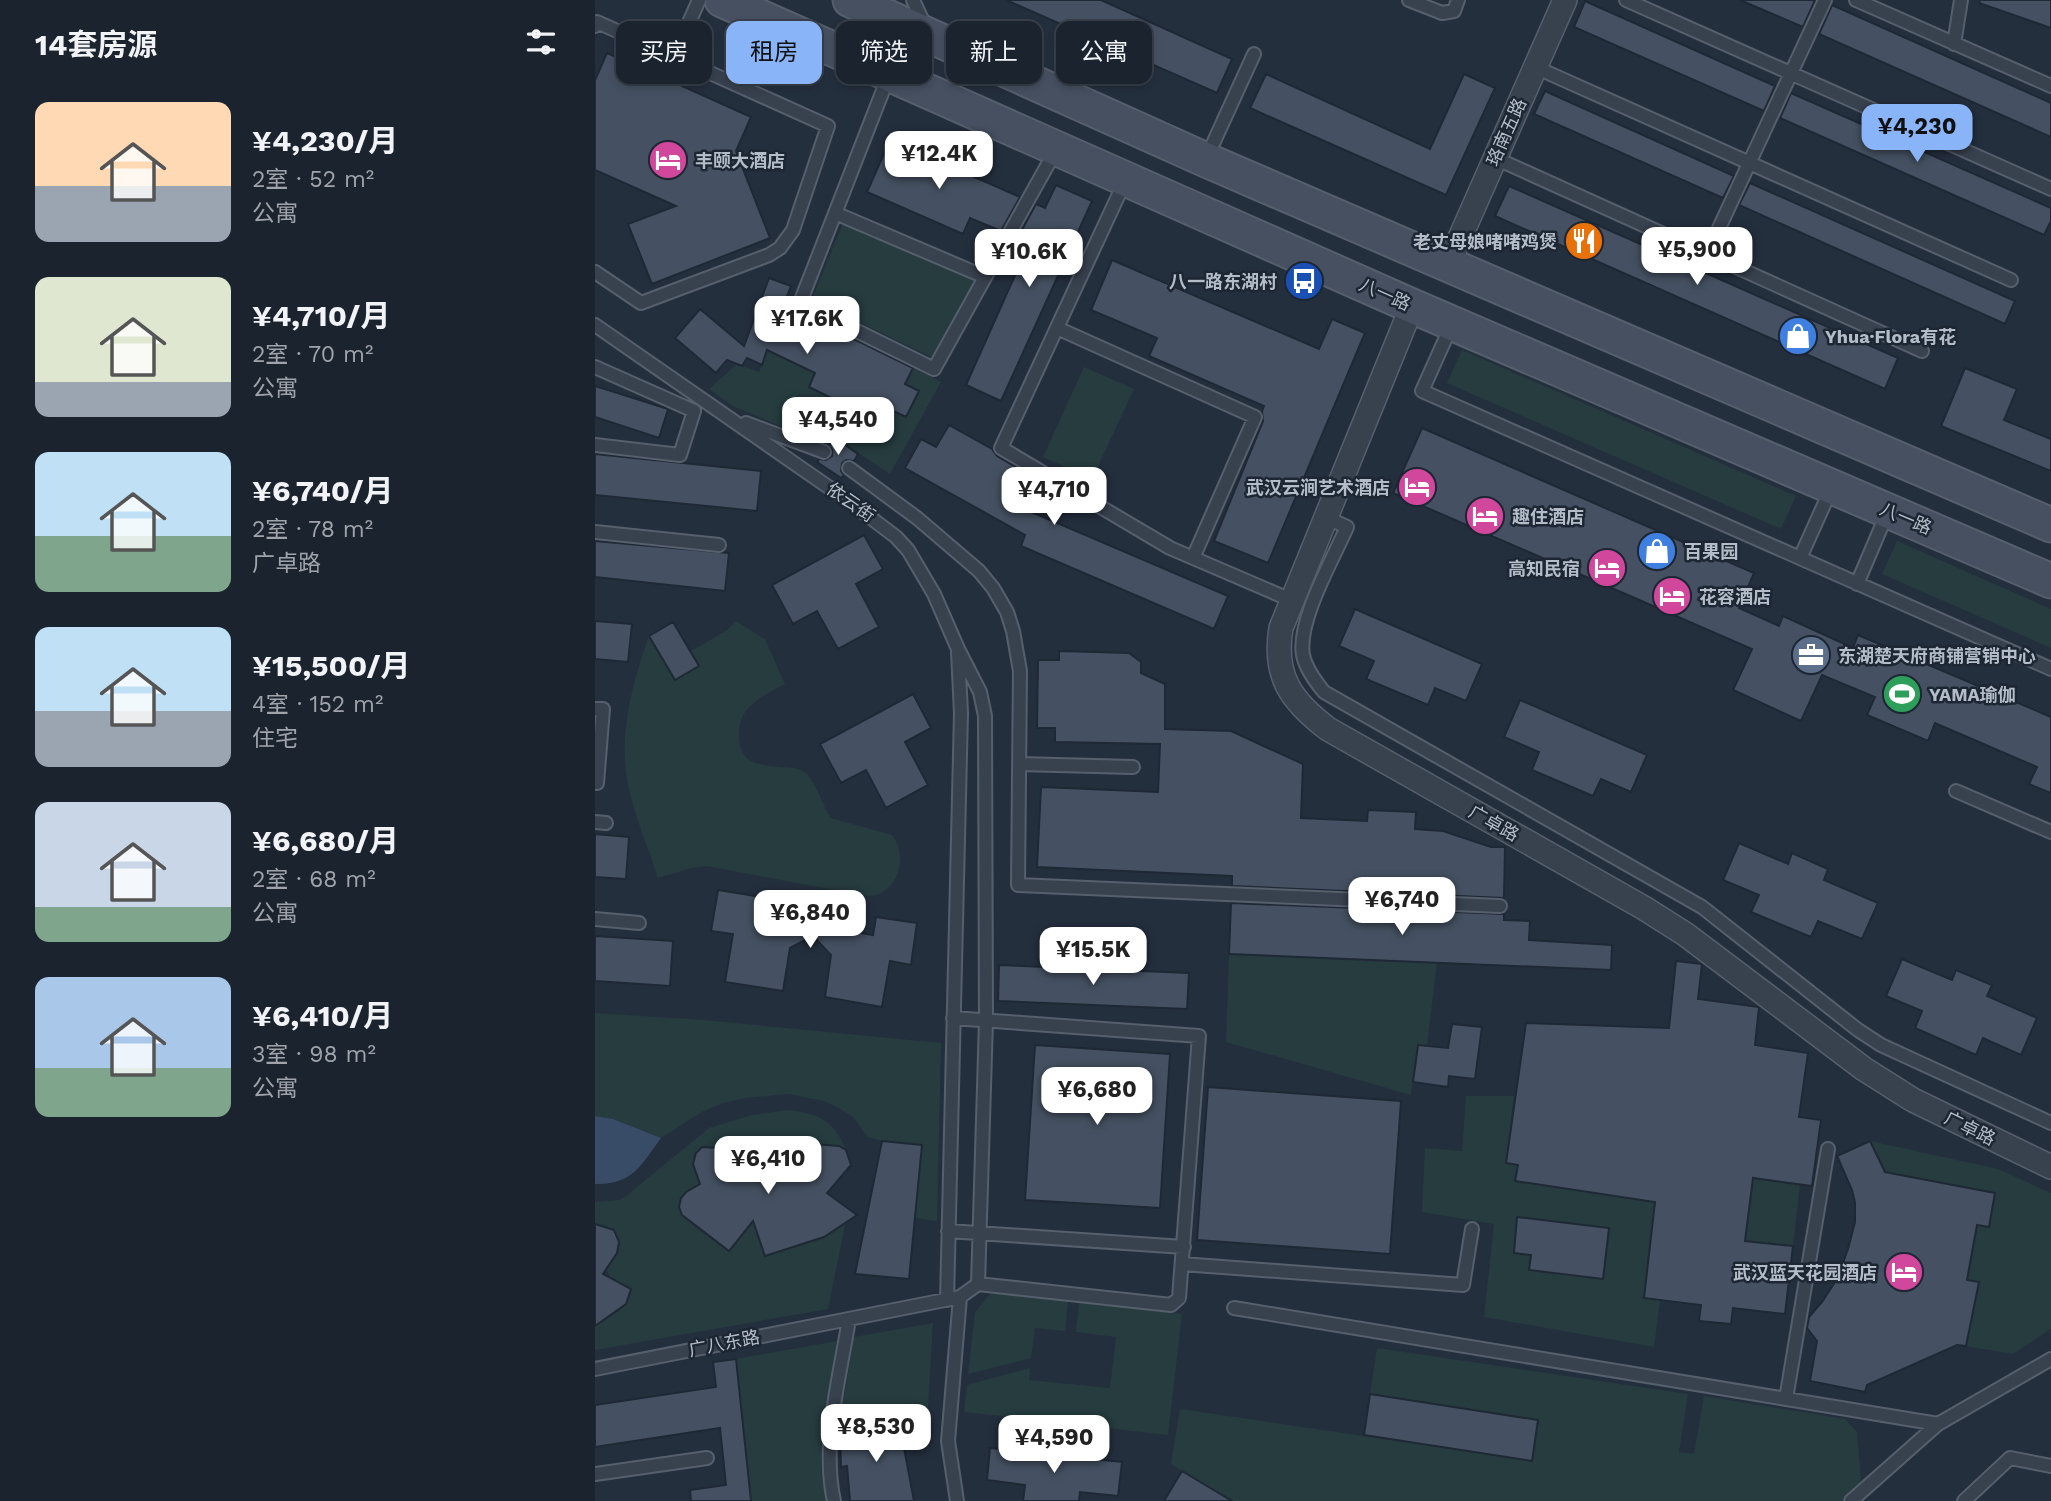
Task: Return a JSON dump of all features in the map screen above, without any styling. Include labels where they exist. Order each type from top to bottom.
[{"type":"main road","name":"八一路","points":[[722,0],[836,51]]},
{"type":"main road","points":[[849,0],[896,21]]},
{"type":"main road","points":[[932,37],[1206,160],[2051,525]]},
{"type":"main road","name":"八一路","points":[[910,84],[1452,324],[2051,581]]},
{"type":"street","name":"珞南五路","points":[[1448,265],[1565,0]]},
{"type":"street","name":"广卓路","points":[[1412,306],[1291,600],[1279,638],[1281,673],[1295,699],[1328,729],[1644,908],[1685,934],[1864,1069],[1913,1100],[2051,1167]]},
{"type":"lane","points":[[690,21],[699,0]]},
{"type":"lane","points":[[913,0],[922,21]]},
{"type":"lane","points":[[1409,0],[1445,14],[1454,11],[1458,0]]},
{"type":"lane","points":[[1626,0],[2051,189]]},
{"type":"lane","points":[[1707,254],[1825,0]]},
{"type":"lane","points":[[1856,0],[2051,86]]},
{"type":"lane","points":[[1954,44],[1961,0]]},
{"type":"lane","points":[[595,26],[597,22],[616,30]]},
{"type":"lane","points":[[1206,160],[1254,54]]},
{"type":"lane","points":[[1535,68],[2011,280]]},
{"type":"lane","points":[[595,272],[641,303],[768,255],[780,248],[793,230],[828,126],[712,73]]},
{"type":"lane","points":[[885,84],[800,303],[935,369],[1056,148]]},
{"type":"lane","points":[[1495,159],[1922,351]]},
{"type":"lane","points":[[1126,179],[1001,448],[1170,548],[1291,600]]},
{"type":"lane","points":[[835,213],[985,277]]},
{"type":"lane","points":[[1452,324],[1422,391],[2051,669]]},
{"type":"lane","name":"依云街","points":[[595,325],[878,522],[895,537],[918,565],[934,594],[980,692],[985,716],[986,1021],[978,1284]]},
{"type":"lane","points":[[1057,328],[1255,417],[1193,558]]},
{"type":"lane","points":[[595,368],[694,411],[680,455],[595,445]]},
{"type":"lane","points":[[729,417],[824,452]]},
{"type":"lane","points":[[849,467],[917,518],[979,571],[1000,599],[1013,631],[1020,671],[1018,885],[1500,906]]},
{"type":"lane","points":[[1800,558],[1832,487]]},
{"type":"lane","points":[[1857,584],[1888,511]]},
{"type":"lane","points":[[1325,517],[1347,527],[1307,619],[1302,645],[1303,657],[1309,671],[1324,692],[1702,907],[1858,1030],[1881,1045],[2051,1123]]},
{"type":"lane","points":[[595,532],[719,545]]},
{"type":"lane","points":[[947,1300],[961,713],[958,649]]},
{"type":"lane","points":[[595,709],[603,709],[595,783]]},
{"type":"lane","points":[[1019,764],[1133,767]]},
{"type":"lane","points":[[1956,791],[2051,832]]},
{"type":"lane","points":[[595,919],[639,923]]},
{"type":"lane","points":[[953,1018],[1199,1036],[1179,1298],[1171,1305],[978,1284],[960,1297],[948,1441],[957,1501]]},
{"type":"lane","points":[[1786,1399],[1828,1149]]},
{"type":"lane","points":[[1182,1264],[1463,1285],[1472,1229]]},
{"type":"lane","points":[[948,1231],[1184,1247]]},
{"type":"lane","name":"广八东路","points":[[599,1367],[960,1297]]},
{"type":"lane","points":[[1234,1308],[1938,1424]]},
{"type":"lane","points":[[834,1501],[828,1472],[829,1446],[845,1320]]},
{"type":"lane","points":[[1851,1501],[1938,1424],[2051,1359]]},
{"type":"lane","points":[[595,1474],[708,1458]]},
{"type":"lane","points":[[1964,1501],[2010,1458],[2051,1466]]},
{"type":"green space","points":[[843,223],[975,280],[931,357],[812,299]]},
{"type":"green space","points":[[784,306],[817,321],[809,338],[795,331],[783,357],[815,373],[809,387],[865,414],[872,401],[905,417],[918,391],[905,384],[913,368],[941,382],[890,474],[834,437],[828,446],[733,406],[709,389],[737,364],[759,372]]},
{"type":"green space","points":[[1462,350],[1796,496],[1781,529],[1447,383]]},
{"type":"green space","points":[[1084,367],[1134,389],[1092,479],[1043,457]]},
{"type":"green space","points":[[1897,541],[2051,609],[2051,648],[1882,574]]},
{"type":"green space","points":[[736,621],[765,639],[785,684],[755,702],[744,715],[740,723],[740,747],[746,757],[755,763],[800,770],[808,775],[831,818],[892,835],[900,854],[900,864],[893,883],[878,895],[867,896],[706,866],[658,878],[633,805],[625,762],[626,725],[638,670],[649,636],[675,680],[699,666],[690,652],[727,630]]},
{"type":"green space","points":[[1229,954],[1437,962],[1427,1046],[1418,1045],[1411,1095],[1226,1042]]},
{"type":"green space","points":[[595,1013],[704,1020],[941,1043],[937,1221],[914,1218],[921,1145],[868,1137],[853,1117],[824,1101],[788,1094],[745,1098],[702,1112],[661,1138],[613,1119],[595,1116]]},
{"type":"green space","points":[[1466,1096],[1514,1096],[1511,1117],[1543,1122],[1510,1134],[1506,1163],[1518,1165],[1516,1181],[1748,1215],[1753,1178],[1800,1184],[1793,1246],[1652,1230],[1644,1298],[1660,1300],[1654,1347],[1484,1317],[1494,1224],[1422,1212],[1425,1148],[1462,1151]],"holes":[[[1518,1217],[1602,1279],[1529,1270],[1531,1255],[1514,1253]]]},
{"type":"green space","points":[[787,1110],[808,1113],[824,1120],[836,1132],[846,1150],[820,1144],[798,1144],[789,1148],[778,1162],[744,1158],[722,1145],[718,1150],[702,1147],[696,1153],[693,1164],[701,1182],[697,1188],[683,1194],[679,1209],[688,1221],[729,1250],[739,1225],[770,1212],[767,1238],[759,1240],[765,1256],[824,1237],[847,1215],[828,1309],[595,1350],[595,1323],[622,1308],[631,1292],[626,1285],[611,1279],[606,1268],[615,1254],[618,1240],[614,1230],[603,1226],[595,1227],[595,1202],[619,1200],[626,1196],[709,1128],[752,1115]]},
{"type":"green space","points":[[1870,1141],[1998,1169],[2051,1193],[2051,1329],[2013,1354],[1966,1346],[1978,1283],[1967,1280],[1977,1225],[1989,1227],[1995,1193],[1885,1172]]},
{"type":"green space","points":[[992,1292],[1068,1301],[1065,1331],[1035,1328],[1031,1358],[968,1374],[975,1312]]},
{"type":"green space","points":[[1079,1302],[1182,1314],[1168,1435],[964,1412],[967,1385],[1030,1368],[1029,1380],[1110,1388],[1116,1337],[1076,1332]]},
{"type":"green space","points":[[933,1323],[927,1421],[839,1427],[854,1337]]},
{"type":"green space","points":[[837,1341],[821,1452],[821,1471],[827,1501],[751,1501],[736,1359]]},
{"type":"green space","points":[[1377,1348],[1688,1394],[1679,1452],[1694,1454],[1704,1396],[1845,1419],[1857,1432],[1861,1484],[1841,1501],[1232,1501],[1171,1464],[1180,1409],[1532,1461],[1537,1420],[1370,1394]]},
{"type":"water","points":[[595,1116],[613,1119],[661,1138],[635,1172],[619,1181],[595,1184]]},
{"type":"building","points":[[1006,0],[1101,0],[1148,21],[1056,21]]},
{"type":"building","points":[[1740,0],[1815,0],[1803,27]]},
{"type":"building","points":[[1980,0],[2051,0],[2051,28],[1979,3]]},
{"type":"building","points":[[1585,1],[1775,86],[1764,111],[1574,27]]},
{"type":"building","points":[[1832,5],[2051,103],[2051,137],[1819,34]]},
{"type":"building","points":[[1152,23],[1232,59],[1217,93],[1152,64]]},
{"type":"building","name":"丰颐大酒店","points":[[607,53],[616,57],[616,84],[683,84],[682,86],[751,117],[736,151],[770,238],[652,284],[628,224],[676,206],[595,170],[595,80]]},
{"type":"building","points":[[1266,74],[1430,149],[1464,74],[1495,88],[1446,195],[1250,108]]},
{"type":"building","points":[[1545,91],[1734,176],[1723,198],[1534,114]]},
{"type":"building","points":[[1791,93],[2051,208],[2051,221],[2044,235],[1780,118]]},
{"type":"building","points":[[890,140],[1020,197],[1001,231],[970,218],[963,234],[867,192]]},
{"type":"building","points":[[1750,183],[2015,301],[2005,324],[1739,205]]},
{"type":"building","points":[[1056,185],[1092,201],[1001,401],[966,385],[1029,244],[1017,239],[1036,204],[1045,208]]},
{"type":"building","points":[[1509,186],[1898,358],[1885,389],[1495,216]]},
{"type":"building","points":[[1112,260],[1319,349],[1332,319],[1365,333],[1268,563],[1214,541],[1263,421],[1264,406],[1149,356],[1157,338],[1091,310]]},
{"type":"building","points":[[769,278],[791,286],[777,322],[809,338],[817,321],[913,368],[905,384],[919,391],[906,417],[872,401],[865,415],[809,387],[815,373],[767,350],[762,365],[747,358],[742,366],[727,360],[716,373],[675,338],[700,309],[744,346]]},
{"type":"building","points":[[1965,368],[2017,389],[2004,420],[2051,439],[2051,471],[1941,426]]},
{"type":"building","points":[[595,386],[668,409],[659,438],[595,417]]},
{"type":"building","points":[[949,425],[992,449],[997,456],[1031,476],[1015,505],[1228,596],[1214,629],[1021,546],[1025,535],[905,468],[921,439],[936,447]]},
{"type":"building","points":[[1422,428],[1754,573],[1739,608],[1779,626],[1783,616],[1853,648],[1858,635],[2051,717],[2051,793],[2029,784],[2037,767],[1935,723],[1928,741],[1867,715],[1875,697],[1822,675],[1801,721],[1733,690],[1752,649],[1393,493]]},
{"type":"building","points":[[834,437],[858,454],[854,461],[846,460],[842,463],[841,471],[844,475],[841,478],[817,462],[832,456],[829,445]]},
{"type":"building","points":[[595,454],[761,471],[757,511],[595,495]]},
{"type":"building","points":[[864,535],[883,569],[856,584],[879,627],[838,649],[817,611],[793,624],[772,585]]},
{"type":"building","points":[[595,541],[729,553],[725,591],[595,577]]},
{"type":"building","points":[[1355,609],[1482,664],[1466,701],[1435,688],[1428,705],[1366,679],[1374,661],[1339,646]]},
{"type":"building","points":[[595,621],[632,624],[628,662],[595,659]]},
{"type":"building","points":[[673,622],[699,666],[675,680],[649,636]]},
{"type":"building","points":[[1059,651],[1129,653],[1141,662],[1141,673],[1165,684],[1165,729],[1231,731],[1303,764],[1301,818],[1367,821],[1368,810],[1416,812],[1415,829],[1443,831],[1491,847],[1505,847],[1504,898],[1232,886],[1232,876],[1037,867],[1041,787],[1158,792],[1160,744],[1055,742],[1055,728],[1037,728],[1038,660],[1059,660]]},
{"type":"building","points":[[913,694],[931,728],[905,742],[928,785],[886,808],[866,770],[841,783],[820,744]]},
{"type":"building","points":[[1520,700],[1647,755],[1631,792],[1601,779],[1593,796],[1532,770],[1539,752],[1504,737]]},
{"type":"building","points":[[595,834],[629,837],[626,879],[595,877]]},
{"type":"building","points":[[1739,843],[1788,864],[1792,853],[1828,869],[1824,880],[1878,903],[1862,939],[1818,921],[1811,937],[1751,912],[1759,895],[1723,880]]},
{"type":"building","points":[[718,890],[762,897],[759,916],[873,935],[876,917],[917,923],[911,965],[890,961],[882,1007],[825,997],[831,955],[813,936],[790,948],[783,991],[725,982],[733,934],[711,931]]},
{"type":"building","points":[[1231,903],[1504,914],[1504,920],[1530,921],[1529,940],[1612,945],[1611,970],[1229,954]]},
{"type":"building","points":[[595,936],[673,941],[670,986],[595,981]]},
{"type":"building","points":[[1902,959],[1952,980],[1956,970],[1992,985],[1987,996],[2037,1018],[2021,1055],[1983,1038],[1976,1055],[1915,1028],[1922,1011],[1886,996]]},
{"type":"building","points":[[1676,961],[1702,964],[1698,999],[1759,1007],[1755,1045],[1808,1053],[1799,1117],[1821,1120],[1812,1186],[1753,1178],[1745,1241],[1793,1246],[1785,1314],[1733,1308],[1731,1324],[1699,1321],[1701,1305],[1644,1298],[1655,1202],[1515,1181],[1518,1165],[1506,1163],[1526,1023],[1669,1028]]},
{"type":"building","points":[[999,965],[1189,973],[1187,1009],[998,1001]]},
{"type":"building","points":[[1452,1024],[1482,1027],[1475,1079],[1449,1076],[1448,1087],[1413,1082],[1418,1045],[1448,1048]]},
{"type":"building","points":[[1035,1045],[1170,1054],[1160,1208],[1025,1200]]},
{"type":"building","points":[[1208,1087],[1401,1101],[1390,1254],[1197,1240]]},
{"type":"building","points":[[882,1141],[922,1145],[909,1279],[855,1274]]},
{"type":"building","name":"武汉蓝天花园酒店","points":[[1870,1141],[1885,1172],[1995,1193],[1989,1227],[1977,1225],[1967,1280],[1979,1282],[1966,1346],[1957,1345],[1867,1385],[1865,1392],[1810,1381],[1817,1341],[1807,1328],[1809,1317],[1837,1279],[1855,1222],[1852,1190],[1837,1156]]},
{"type":"building","points":[[800,1143],[839,1146],[846,1150],[851,1165],[827,1193],[857,1215],[824,1237],[765,1256],[753,1221],[729,1251],[682,1215],[679,1207],[681,1198],[700,1184],[693,1164],[696,1153],[702,1147],[720,1148],[722,1145],[744,1158],[779,1162],[789,1149]]},
{"type":"building","points":[[1517,1217],[1609,1228],[1603,1279],[1529,1270],[1531,1255],[1514,1253]]},
{"type":"building","points":[[595,1224],[614,1230],[619,1242],[617,1253],[603,1274],[631,1289],[626,1304],[595,1326]]},
{"type":"building","points":[[736,1359],[751,1501],[691,1501],[690,1490],[726,1485],[720,1428],[595,1447],[595,1405],[716,1387],[713,1362]]},
{"type":"building","points":[[1370,1394],[1538,1420],[1532,1461],[1364,1435]]},
{"type":"building","points":[[894,1424],[895,1438],[902,1437],[914,1501],[850,1501],[847,1466],[841,1467],[840,1438],[846,1439],[846,1426]]},
{"type":"building","points":[[990,1448],[1122,1462],[1118,1496],[1080,1492],[1079,1501],[1023,1501],[1025,1485],[987,1480]]},
{"type":"building","points":[[1182,1471],[1232,1501],[1164,1501]]},
{"type":"place","name":"丰颐大酒店","points":[[668,160]]},
{"type":"place","name":"老丈母娘啫啫鸡煲","points":[[1584,241]]},
{"type":"place","name":"八一路东湖村","points":[[1304,281]]},
{"type":"place","name":"Yhua·Flora有花","points":[[1798,336]]},
{"type":"place","name":"武汉云涧艺术酒店","points":[[1417,487]]},
{"type":"place","name":"趣住酒店","points":[[1485,516]]},
{"type":"place","name":"百果园","points":[[1657,551]]},
{"type":"place","name":"高知民宿","points":[[1607,568]]},
{"type":"place","name":"花容酒店","points":[[1672,596]]},
{"type":"place","name":"东湖楚天府商铺营销中心","points":[[1811,655]]},
{"type":"place","name":"YAMA瑜伽","points":[[1902,694]]},
{"type":"place","name":"武汉蓝天花园酒店","points":[[1904,1272]]}]
